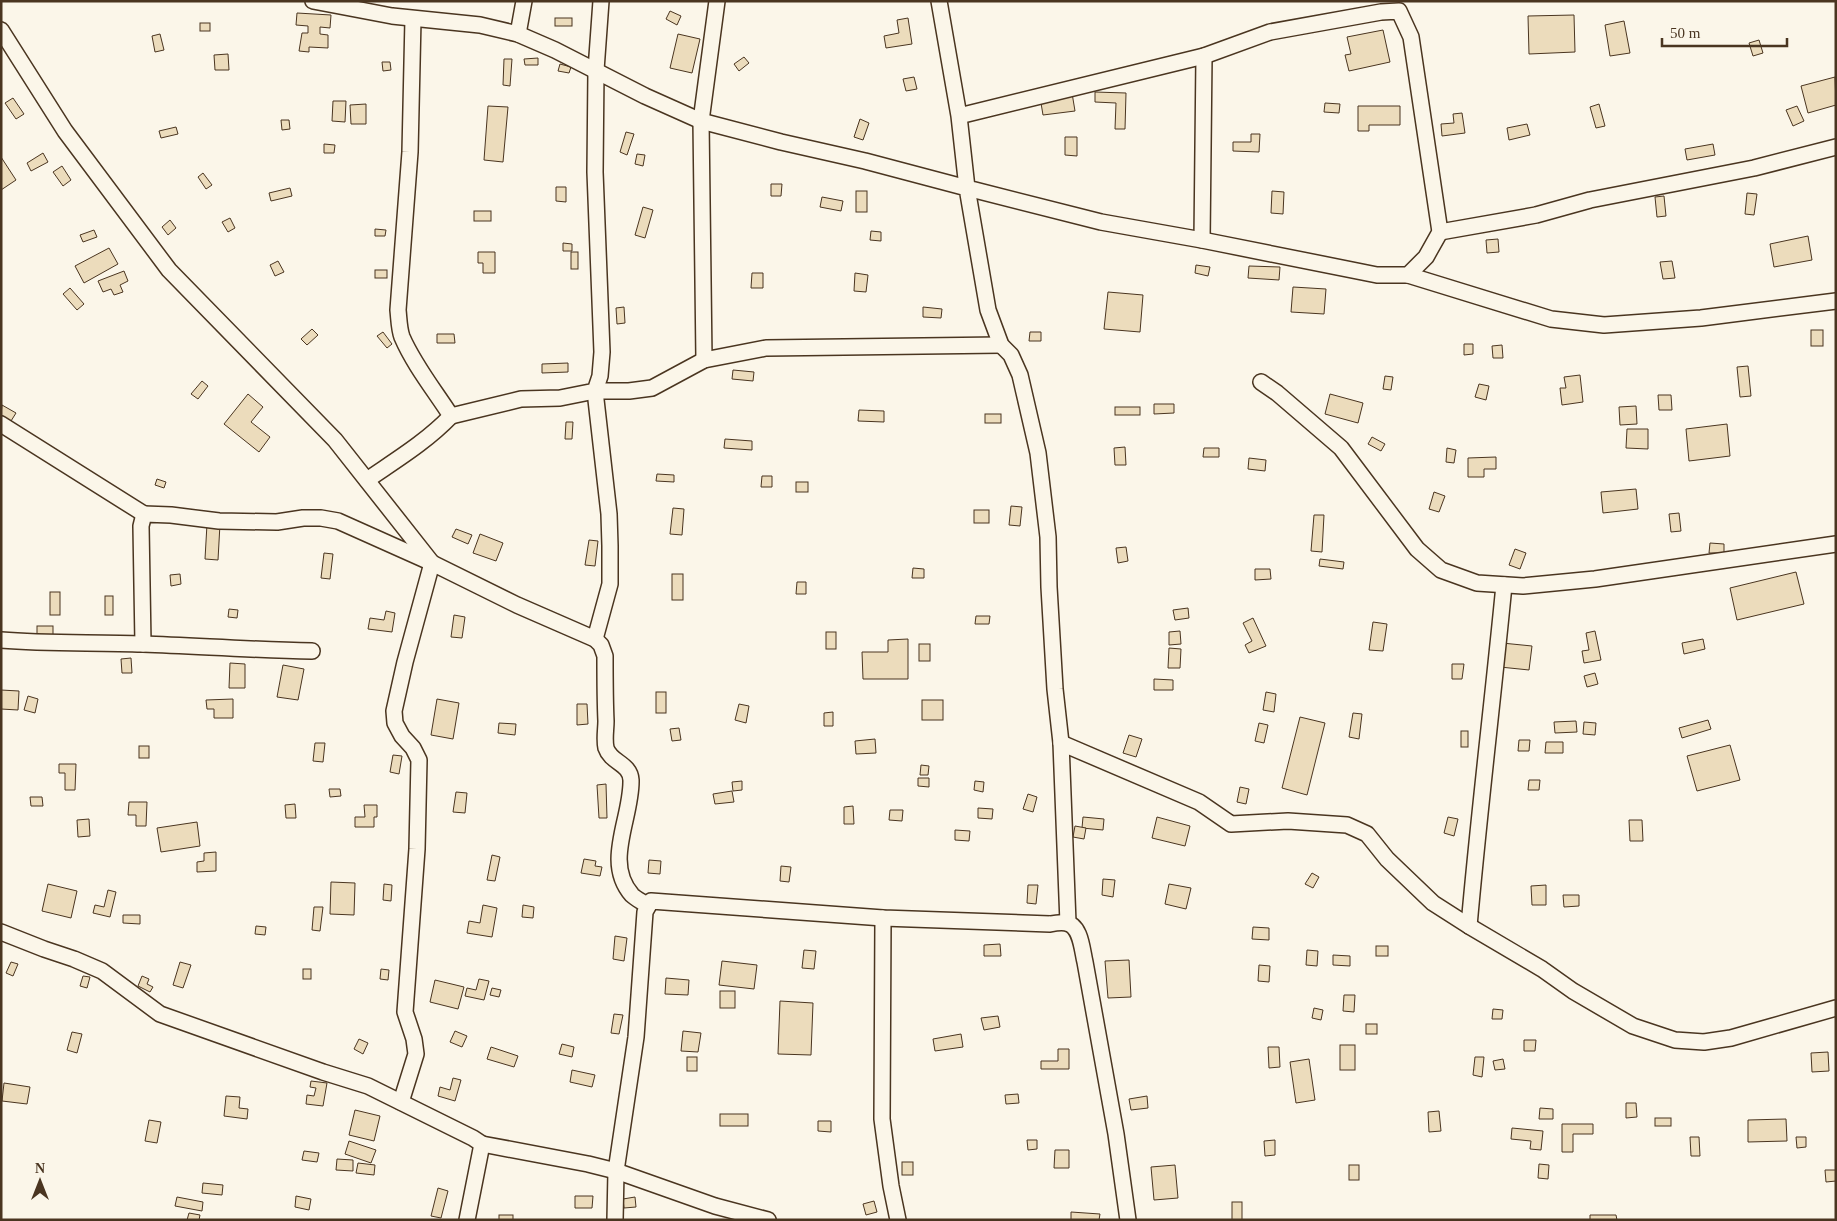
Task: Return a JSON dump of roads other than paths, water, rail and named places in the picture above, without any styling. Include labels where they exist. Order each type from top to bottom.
[{"type":"street","points":[[313,1],[382,8],[413,19],[480,25],[518,34],[701,121],[781,142],[865,161],[1101,222],[1377,275],[1408,275],[1551,319],[1604,325],[1701,318],[1836,301]]},
{"type":"street","points":[[518,34],[524,1]]},
{"type":"street","points":[[595,639],[610,584],[609,514],[595,391],[600,376],[602,352],[595,172],[596,70],[601,1]]},
{"type":"street","points":[[704,360],[701,121],[717,1]]},
{"type":"street","points":[[939,1],[959,116],[967,188],[988,310],[1001,345],[1011,355],[1020,375],[1038,453],[1048,537],[1055,689],[1061,743],[1068,923]]},
{"type":"street","points":[[959,116],[1204,56],[1270,32],[1381,12],[1404,6],[1411,37],[1440,232],[1426,257],[1408,275]]},
{"type":"street","points":[[413,19],[410,152],[398,310],[399,324],[402,336],[415,360],[451,416]]},
{"type":"street","points":[[1,30],[65,130],[169,270],[335,440],[432,562]]},
{"type":"street","points":[[1202,240],[1204,56]]},
{"type":"street","points":[[1440,232],[1536,215],[1590,200],[1754,168],[1836,147]]},
{"type":"street","points":[[367,480],[419,445],[437,431],[451,416],[522,399],[560,398],[595,391],[629,391],[652,388],[704,360],[766,348],[1001,345]]},
{"type":"street","points":[[1261,382],[1278,393],[1341,448],[1417,549],[1442,570],[1477,583],[1523,586],[1595,580],[1836,544]]},
{"type":"street","points":[[1,424],[144,514],[219,521],[248,522],[321,518],[338,521],[432,562],[518,605],[595,639],[601,644],[605,656],[606,748],[610,756],[623,764],[628,770],[631,779],[627,816],[618,857],[619,869],[622,880],[633,896],[648,906]]},
{"type":"street","points":[[143,644],[140,526],[144,514]]},
{"type":"street","points":[[401,1102],[416,1054],[414,1040],[405,1012],[417,849],[419,760],[395,723],[394,711],[432,562]]},
{"type":"street","points":[[1469,926],[1504,585]]},
{"type":"street","points":[[1,640],[38,643],[143,644],[247,650],[312,651]]},
{"type":"street","points":[[1061,743],[1199,802],[1231,824],[1288,821],[1338,824],[1347,825],[1367,834],[1387,859],[1433,903],[1514,951],[1574,991],[1633,1026],[1675,1040],[1704,1042],[1731,1038],[1836,1008]]},
{"type":"street","points":[[616,1220],[616,1171],[636,1037],[645,912],[651,901],[665,901],[883,918],[1068,923],[1073,926],[1078,934],[1085,962],[1116,1134],[1128,1220]]},
{"type":"street","points":[[883,918],[882,1119],[891,1186],[898,1220]]},
{"type":"street","points":[[1,932],[102,971],[160,1014],[368,1086],[482,1144],[616,1171],[715,1206],[768,1220]]},
{"type":"street","points":[[467,1220],[482,1144]]}]
